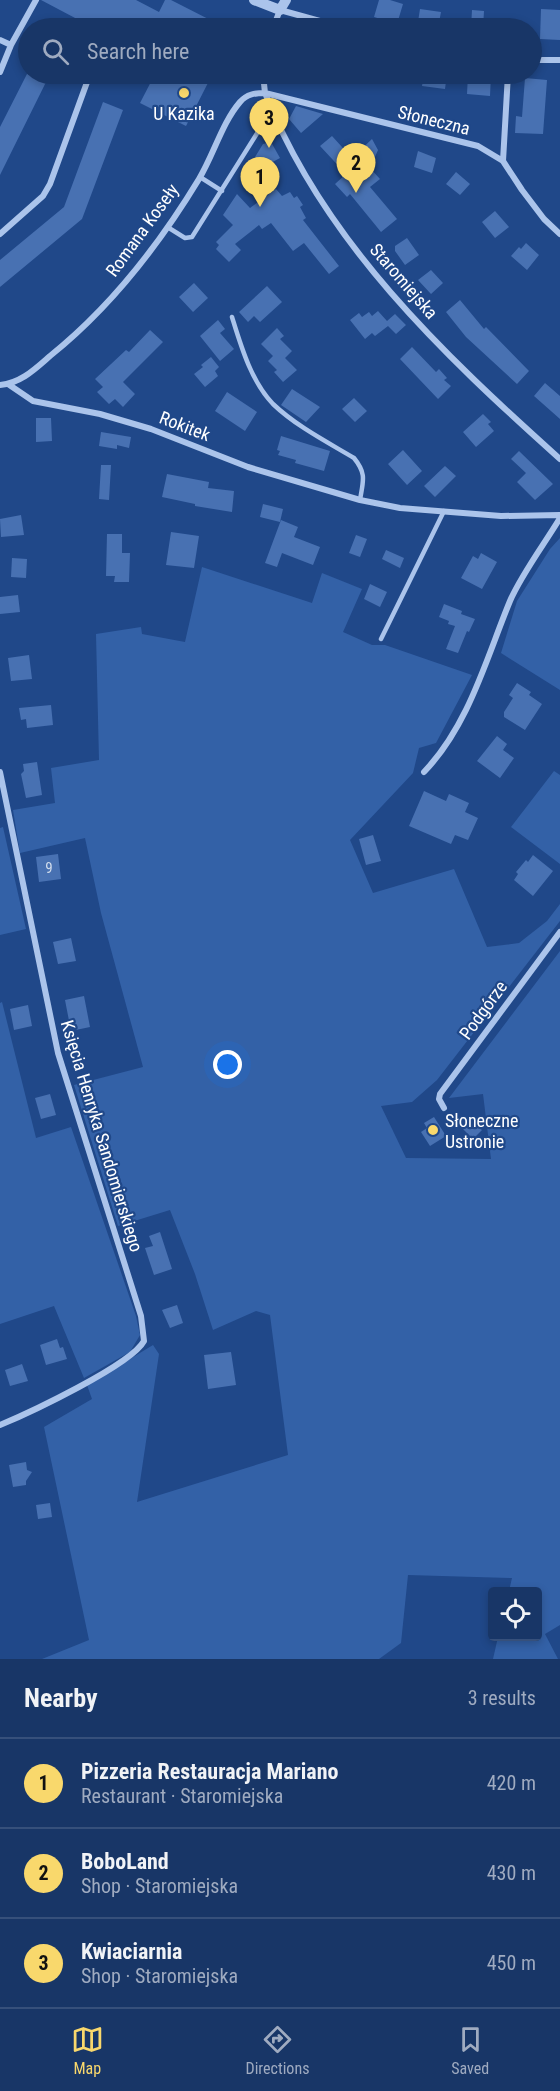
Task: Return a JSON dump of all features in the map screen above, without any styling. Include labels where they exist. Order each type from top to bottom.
[{"type":"street","points":[[26,18],[36,0]]},
{"type":"street","points":[[254,0],[309,18]]},
{"type":"street","points":[[277,18],[286,0]]},
{"type":"street","points":[[0,72],[18,32]]},
{"type":"street","points":[[0,40],[11,45]]},
{"type":"street","points":[[542,60],[560,60]]},
{"type":"street","points":[[0,234],[43,196],[50,183],[86,84]]},
{"type":"street","points":[[264,84],[265,93]]},
{"type":"street","points":[[503,160],[507,84]]},
{"type":"street","name":"Romana Koseły","points":[[8,384],[30,373],[102,310],[169,228],[200,177],[241,101],[253,93],[265,93]]},
{"type":"street","name":"Staromiejska","points":[[265,93],[274,118],[308,182],[365,263],[470,377],[560,459]]},
{"type":"street","name":"Słoneczna","points":[[265,93],[468,143],[485,150],[503,160],[533,204],[560,234]]},
{"type":"street","points":[[0,385],[8,384]]},
{"type":"street","name":"Rokitek","points":[[8,384],[33,401],[96,413],[151,429],[248,467],[360,500],[400,508],[501,516],[560,517]]},
{"type":"street","points":[[424,772],[442,754],[490,654],[511,598],[560,517]]},
{"type":"street","name":"Księcia Henryka Sandomierskiego","points":[[0,772],[58,1053],[141,1316],[144,1341],[133,1354],[109,1370],[24,1415],[0,1425]]},
{"type":"street","name":"Podgórze","points":[[444,1108],[439,1099],[440,1094],[560,932]]},
{"type":"lane","points":[[169,228],[185,238],[192,237],[261,127],[274,118]]},
{"type":"lane","points":[[200,177],[222,191]]},
{"type":"lane","points":[[232,317],[243,352],[256,380],[271,402],[287,417],[354,458],[362,468],[364,475],[360,500]]},
{"type":"lane","points":[[381,639],[444,511]]},
{"type":"shaded area","points":[[560,538],[560,690],[501,653],[517,601],[550,549]]},
{"type":"shaded area","points":[[202,567],[312,603],[322,573],[362,589],[343,632],[372,645],[385,645],[472,675],[436,743],[419,748],[413,773],[350,840],[373,893],[454,869],[487,947],[519,943],[547,921],[560,904],[560,921],[437,1080],[412,1102],[381,1106],[406,1158],[491,1159],[483,1094],[449,1098],[560,951],[560,1625],[545,1634],[558,1659],[493,1659],[497,1641],[542,1641],[542,1587],[510,1587],[512,1578],[408,1575],[401,1643],[379,1659],[42,1659],[89,1640],[44,1427],[92,1399],[87,1385],[153,1345],[159,1354],[137,1502],[288,1455],[270,1315],[256,1311],[213,1330],[195,1274],[170,1210],[118,1226],[74,1085],[143,1067],[101,913],[85,838],[20,853],[13,810],[55,803],[51,768],[99,760],[96,634],[141,627],[142,634],[185,642]]},
{"type":"shaded area","points":[[554,771],[560,775],[560,864],[511,827]]},
{"type":"shaded area","points":[[3,827],[26,929],[0,935],[0,828]]},
{"type":"shaded area","points":[[2,1002],[36,1138],[71,1127],[136,1316],[140,1335],[130,1352],[84,1378],[54,1306],[0,1324],[0,1003]]},
{"type":"building","points":[[41,0],[136,0],[159,12],[165,0],[171,0],[206,18],[75,18]]},
{"type":"building","points":[[379,0],[390,0],[403,4],[399,18],[374,17]]},
{"type":"building","points":[[420,9],[441,12],[440,18],[419,18]]},
{"type":"building","points":[[541,9],[560,10],[560,40],[542,39]]},
{"type":"building","points":[[472,10],[484,11],[484,18],[472,18]]},
{"type":"building","points":[[542,80],[547,80],[543,134],[515,133],[516,116],[522,117],[525,84],[542,84]]},
{"type":"building","points":[[22,84],[45,84],[0,175],[0,127]]},
{"type":"building","points":[[150,84],[207,84],[186,126],[140,103]]},
{"type":"building","points":[[422,84],[446,84],[445,89],[422,86]]},
{"type":"building","points":[[468,84],[491,84],[490,96],[467,94]]},
{"type":"building","points":[[103,102],[123,110],[82,219],[0,287],[0,260],[64,207]]},
{"type":"building","points":[[296,106],[323,114],[301,133],[289,119]]},
{"type":"building","points":[[332,136],[352,158],[372,139],[378,150],[370,168],[380,179],[370,187],[397,219],[381,232],[350,194],[347,197],[335,184],[346,174],[320,146]]},
{"type":"building","points":[[271,142],[280,158],[269,164],[255,157],[263,144]]},
{"type":"building","points":[[418,151],[436,158],[432,173],[414,167]]},
{"type":"building","points":[[456,172],[470,184],[460,195],[446,184]]},
{"type":"building","points":[[276,189],[282,196],[290,192],[294,198],[297,196],[303,205],[300,207],[306,218],[303,220],[339,266],[329,274],[304,243],[293,251],[271,223],[262,229],[259,225],[235,244],[241,250],[229,262],[216,249],[219,245],[216,242],[233,225],[223,215],[237,194],[250,208]]},
{"type":"building","points":[[495,211],[509,227],[495,238],[482,222]]},
{"type":"building","points":[[407,238],[419,255],[405,265],[395,251],[395,246]]},
{"type":"building","points":[[526,243],[539,255],[527,270],[511,256]]},
{"type":"building","points":[[431,270],[443,283],[431,294],[418,280]]},
{"type":"building","points":[[194,283],[208,298],[193,312],[179,297]]},
{"type":"building","points":[[267,286],[282,302],[260,322],[254,316],[248,322],[239,312]]},
{"type":"building","points":[[460,300],[484,329],[486,327],[529,371],[517,384],[466,337],[446,312]]},
{"type":"building","points":[[378,311],[387,321],[395,314],[406,325],[396,334],[388,326],[375,336],[372,333],[365,339],[350,320],[359,313],[362,317],[369,312],[372,316]]},
{"type":"building","points":[[218,320],[225,329],[220,333],[234,349],[220,361],[200,336]]},
{"type":"building","points":[[277,328],[284,336],[280,339],[292,351],[285,358],[297,370],[283,382],[274,372],[277,370],[268,361],[273,356],[261,344]]},
{"type":"building","points":[[150,330],[163,342],[123,382],[135,394],[123,407],[115,399],[109,404],[97,392],[103,387],[95,379],[126,350],[129,352]]},
{"type":"building","points":[[412,347],[436,372],[439,369],[447,378],[444,380],[451,386],[438,399],[400,359]]},
{"type":"building","points":[[211,357],[219,367],[215,371],[218,376],[205,387],[194,374]]},
{"type":"building","points":[[545,383],[560,396],[560,419],[534,396]]},
{"type":"building","points":[[292,389],[320,407],[306,422],[281,405]]},
{"type":"building","points":[[227,392],[257,412],[245,431],[215,411]]},
{"type":"building","points":[[354,398],[367,411],[355,422],[342,409]]},
{"type":"building","points":[[483,414],[491,422],[488,424],[494,431],[476,447],[463,432]]},
{"type":"building","points":[[36,418],[51,418],[52,441],[36,442]]},
{"type":"building","points":[[101,432],[131,437],[129,448],[117,445],[117,449],[99,446]]},
{"type":"building","points":[[281,436],[330,451],[324,471],[295,463],[296,460],[278,455]]},
{"type":"building","points":[[403,450],[422,471],[407,485],[388,464]]},
{"type":"building","points":[[519,451],[553,484],[535,500],[517,482],[526,473],[511,459]]},
{"type":"building","points":[[101,465],[111,465],[109,500],[99,499]]},
{"type":"building","points":[[445,466],[456,476],[435,497],[424,486]]},
{"type":"building","points":[[167,474],[209,482],[208,488],[234,491],[232,512],[195,506],[195,504],[162,497]]},
{"type":"building","points":[[263,504],[283,509],[280,522],[260,517]]},
{"type":"building","points":[[21,515],[24,535],[1,537],[0,519]]},
{"type":"building","points":[[281,520],[298,527],[294,537],[320,547],[313,565],[282,553],[277,567],[265,563]]},
{"type":"building","points":[[171,532],[199,536],[194,568],[166,565]]},
{"type":"building","points":[[107,534],[122,534],[122,553],[130,553],[129,582],[114,582],[115,576],[106,576]]},
{"type":"building","points":[[356,535],[367,539],[360,557],[349,553]]},
{"type":"building","points":[[386,550],[404,558],[400,568],[382,559]]},
{"type":"building","points":[[481,553],[497,562],[482,589],[461,578],[473,556],[478,559]]},
{"type":"building","points":[[12,558],[27,559],[26,578],[11,577]]},
{"type":"building","points":[[370,584],[387,592],[380,607],[364,599]]},
{"type":"building","points":[[18,595],[20,612],[0,614],[0,597]]},
{"type":"building","points":[[444,604],[475,619],[458,653],[446,649],[455,626],[439,617]]},
{"type":"building","points":[[29,655],[32,679],[11,681],[8,658]]},
{"type":"building","points":[[517,683],[531,692],[529,695],[542,704],[525,730],[504,717],[504,712],[513,698],[509,695]]},
{"type":"building","points":[[51,705],[53,725],[27,728],[26,719],[21,720],[19,708]]},
{"type":"building","points":[[497,736],[507,744],[503,750],[514,758],[500,778],[477,761]]},
{"type":"building","points":[[37,762],[42,795],[26,798],[21,774],[24,771],[23,764]]},
{"type":"building","points":[[424,791],[446,801],[449,794],[469,803],[465,812],[478,818],[468,840],[455,835],[451,844],[409,826]]},
{"type":"building","points":[[373,835],[381,861],[366,865],[359,839]]},
{"type":"building","points":[[58,854],[61,879],[39,882],[36,857]]},
{"type":"building","points":[[533,855],[553,871],[533,896],[514,880],[518,874],[516,872]]},
{"type":"building","points":[[71,938],[76,961],[58,964],[53,942]]},
{"type":"building","points":[[84,996],[90,1027],[71,1031],[65,1000]]},
{"type":"building","points":[[28,1005],[32,1026],[14,1030],[10,1009]]},
{"type":"building","points":[[50,1094],[56,1115],[41,1119],[35,1098]]},
{"type":"building","name":"Słoneczne Ustronie","points":[[434,1117],[446,1136],[430,1146],[421,1132],[427,1128],[424,1123]]},
{"type":"building","points":[[471,1119],[482,1130],[473,1139],[462,1128]]},
{"type":"building","points":[[160,1232],[172,1269],[154,1275],[145,1248],[153,1246],[149,1236]]},
{"type":"building","points":[[177,1305],[183,1323],[170,1328],[162,1310]]},
{"type":"building","points":[[57,1339],[67,1359],[46,1365],[40,1345]]},
{"type":"building","points":[[231,1352],[236,1385],[208,1389],[204,1355]]},
{"type":"building","points":[[22,1364],[28,1381],[10,1386],[5,1370]]},
{"type":"building","points":[[26,1462],[27,1470],[32,1472],[26,1485],[13,1487],[9,1465]]},
{"type":"building","points":[[50,1503],[52,1517],[38,1519],[36,1505]]},
{"type":"place","name":"U Kazika","points":[[184,93]]},
{"type":"place","name":"Kwiaciarnia","points":[[269,148]]},
{"type":"place","name":"BoboLand","points":[[356,193]]},
{"type":"place","name":"Pizzeria Restauracja Mariano","points":[[260,207]]},
{"type":"place","name":"Słoneczne Ustronie","points":[[433,1130]]}]
